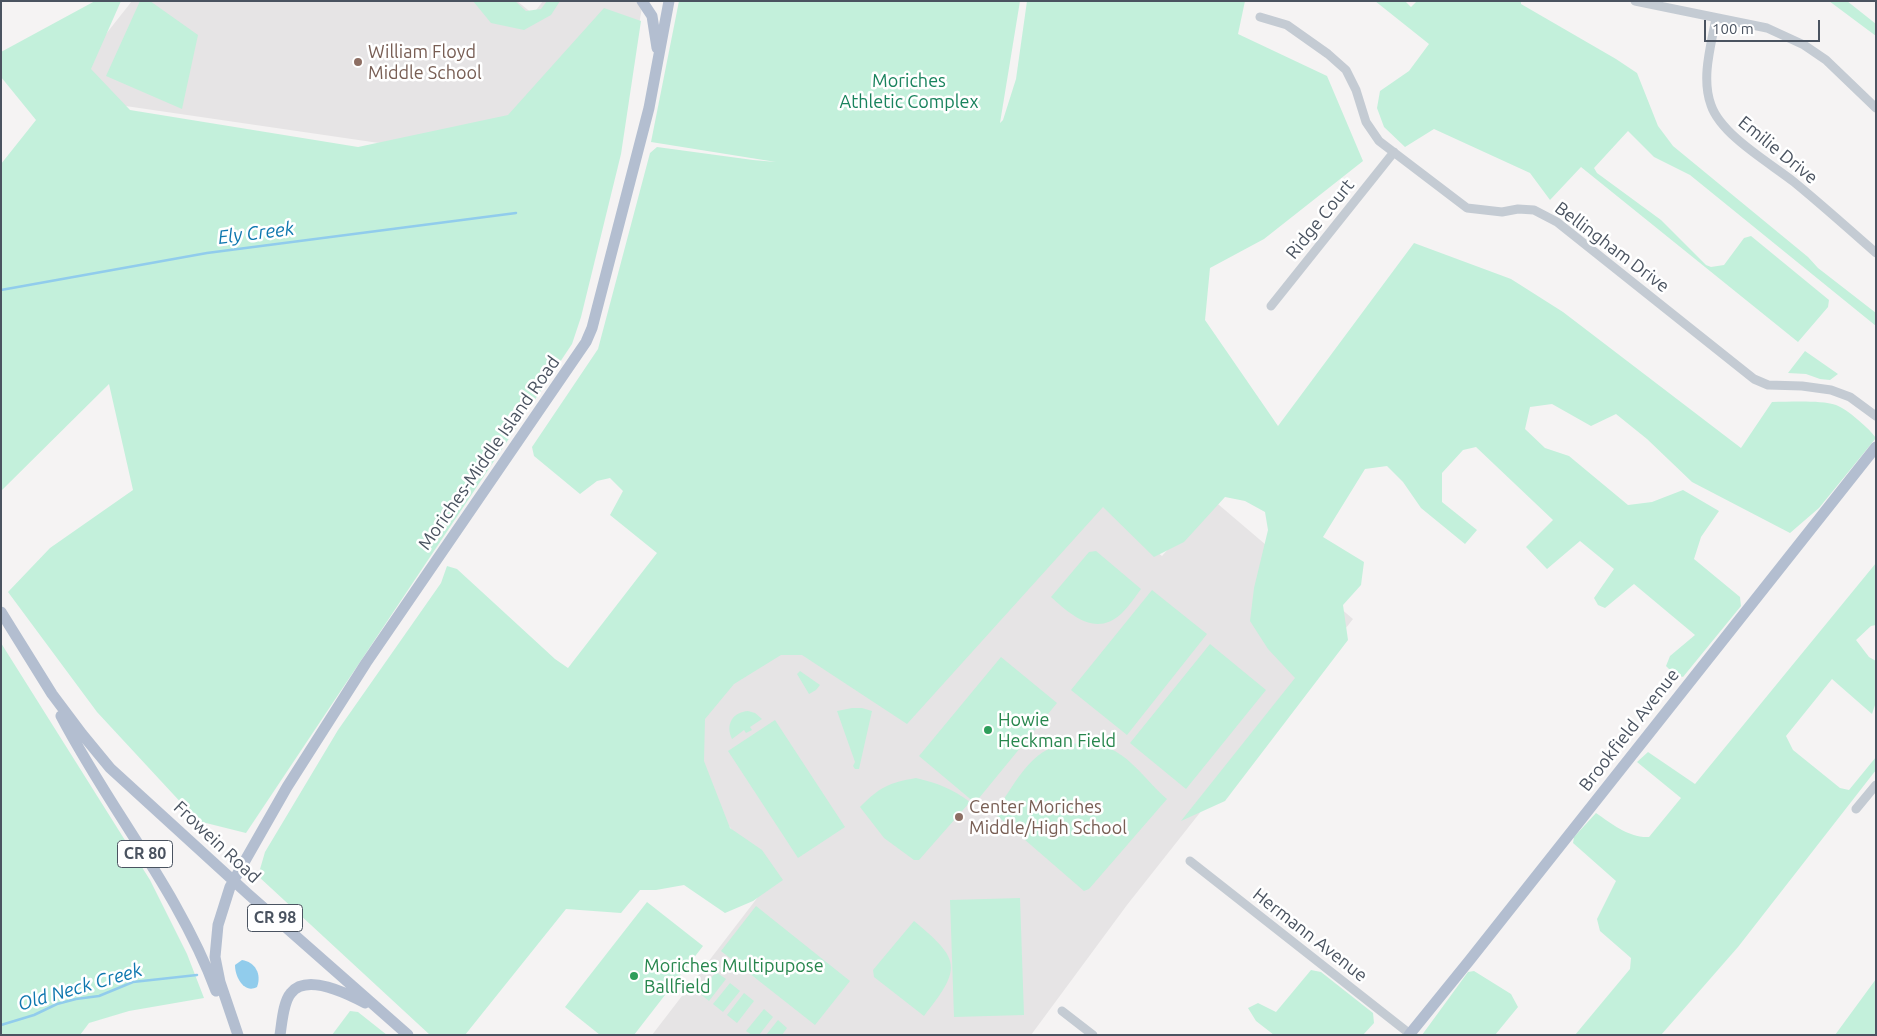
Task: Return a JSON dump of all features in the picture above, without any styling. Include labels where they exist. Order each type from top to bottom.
[{"type":"main road","points":[[642,1],[648,8],[654,21],[659,62]]},
{"type":"main road","name":"Moriches-Middle Island Road","points":[[234,881],[287,787],[361,671],[586,342],[594,319],[640,143],[659,62],[669,1]]},
{"type":"main road","name":"Brookfield Avenue","points":[[1409,1034],[1469,962],[1876,447]]},
{"type":"main road","name":"CR 80","points":[[1,612],[42,679],[67,727],[183,918],[203,958],[223,1010],[237,1035]]},
{"type":"main road","name":"Frowein Road","points":[[42,679],[76,727],[110,768],[408,1035]]},
{"type":"main road","name":"CR 80","points":[[234,881],[220,918],[215,957],[222,989],[237,1035]]},
{"type":"main road","points":[[280,1035],[288,997],[293,991],[305,986],[340,991],[382,1013]]},
{"type":"street","points":[[1635,1],[1766,28],[1804,45],[1826,60],[1876,108]]},
{"type":"street","name":"Bellingham Drive","points":[[1260,17],[1287,25],[1328,54],[1346,70],[1356,90],[1366,122],[1379,141],[1467,208],[1502,212],[1518,209],[1534,210],[1557,222],[1754,379],[1768,385],[1802,386],[1831,390],[1850,397],[1876,416]]},
{"type":"street","name":"Emilie Drive","points":[[1716,18],[1707,78],[1710,104],[1716,117],[1730,133],[1795,183],[1876,253]]},
{"type":"street","name":"Ridge Court","points":[[1271,306],[1394,152]]},
{"type":"street","points":[[1856,809],[1876,785]]},
{"type":"street","name":"Hermann Avenue","points":[[1190,861],[1409,1034]]},
{"type":"street","points":[[1062,1010],[1093,1035]]},
{"type":"shaded area","name":"William Floyd Middle School","points":[[132,1],[517,1],[533,14],[543,1],[643,1],[620,139],[427,150],[57,96]]},
{"type":"shaded area","name":"Center Moriches Middle/High School","points":[[1094,499],[1162,556],[1212,499],[1353,619],[1127,905],[1031,1035],[652,1035],[771,880],[672,753],[779,623]]},
{"type":"green space","points":[[95,1],[121,1],[91,69],[130,110],[358,147],[508,115],[604,8],[641,21],[621,154],[581,317],[572,344],[246,833],[198,821],[97,712],[8,592],[50,548],[133,490],[109,384],[1,491],[1,164],[36,120],[1,77],[1,52]]},
{"type":"green space","points":[[140,1],[150,1],[198,35],[182,109],[106,76]]},
{"type":"green space","points":[[473,1],[515,1],[526,11],[541,9],[547,1],[560,1],[551,15],[524,30],[491,23]]},
{"type":"green space","name":"Moriches Athletic Complex","points":[[679,1],[1020,1],[1000,123],[1003,120],[1016,79],[1027,1],[1245,1],[1238,34],[1327,76],[1363,161],[1264,239],[1210,268],[1205,320],[1278,426],[1414,243],[1511,279],[1563,312],[1741,448],[1772,402],[1813,402],[1836,405],[1858,420],[1876,438],[1819,508],[1790,533],[1692,482],[1647,439],[1616,414],[1591,426],[1552,404],[1530,407],[1525,429],[1545,448],[1569,456],[1628,505],[1652,502],[1683,490],[1719,511],[1701,537],[1694,559],[1740,597],[1741,606],[1683,677],[1674,674],[1666,666],[1670,656],[1695,635],[1634,584],[1605,608],[1598,605],[1594,598],[1614,569],[1580,541],[1547,569],[1526,547],[1553,520],[1476,447],[1463,450],[1442,473],[1442,502],[1477,530],[1465,544],[1421,508],[1403,482],[1387,466],[1365,469],[1323,537],[1364,562],[1361,585],[1343,605],[1348,640],[1225,801],[1181,821],[1295,678],[1268,649],[1250,621],[1254,588],[1268,530],[1265,512],[1245,501],[1225,497],[1184,542],[1154,557],[1103,507],[907,724],[802,655],[781,655],[734,684],[705,719],[704,761],[730,828],[762,850],[783,880],[753,901],[725,913],[684,885],[656,890],[640,890],[621,913],[566,909],[465,1035],[430,1035],[258,876],[265,852],[338,730],[441,583],[447,566],[457,569],[555,659],[568,668],[657,553],[610,515],[623,491],[610,478],[597,481],[580,494],[534,456],[532,447],[598,349],[650,153],[657,147],[776,162],[651,142]]},
{"type":"green space","points":[[1375,1],[1405,1],[1411,7],[1417,1],[1521,1],[1521,4],[1616,59],[1637,73],[1658,126],[1673,146],[1808,257],[1818,268],[1876,313],[1876,326],[1690,175],[1654,157],[1628,131],[1594,168],[1597,173],[1661,220],[1706,265],[1711,267],[1724,265],[1744,238],[1751,236],[1829,300],[1828,307],[1798,342],[1581,167],[1550,200],[1530,173],[1434,129],[1405,147],[1384,127],[1377,108],[1380,91],[1409,71],[1429,44]]},
{"type":"green space","points":[[1829,1],[1847,1],[1876,24],[1876,36]]},
{"type":"green space","points":[[1805,351],[1838,374],[1830,380],[1806,374],[1788,373]]},
{"type":"green space","points":[[1096,551],[1141,589],[1122,613],[1103,624],[1093,624],[1075,617],[1051,597],[1089,552]]},
{"type":"green space","points":[[1876,563],[1876,625],[1871,626],[1856,640],[1869,657],[1876,661],[1876,702],[1872,714],[1832,679],[1786,736],[1793,750],[1840,788],[1849,790],[1876,757],[1876,770],[1738,947],[1661,1035],[1575,1035],[1630,969],[1631,958],[1600,931],[1597,919],[1616,881],[1573,843],[1574,837],[1596,813],[1628,833],[1649,837],[1681,798],[1637,762],[1648,752],[1695,784]]},
{"type":"green space","points":[[1152,590],[1207,634],[1127,735],[1071,690]]},
{"type":"green space","points":[[1,643],[150,880],[187,954],[204,998],[129,1011],[89,1023],[80,1035],[1,1035]]},
{"type":"green space","points":[[1210,644],[1266,690],[1186,789],[1130,743]]},
{"type":"green space","name":"Howie Heckman Field","points":[[1001,657],[1057,703],[975,803],[919,756]]},
{"type":"green space","points":[[800,671],[820,685],[816,690],[809,694],[797,674]]},
{"type":"green space","points":[[852,708],[872,711],[859,769],[855,769],[853,766],[855,762],[837,711]]},
{"type":"green space","points":[[748,711],[755,713],[762,719],[750,727],[752,730],[746,733],[744,730],[732,739],[729,728],[734,716]]},
{"type":"green space","points":[[775,720],[845,827],[798,858],[728,751]]},
{"type":"green space","points":[[1082,743],[1103,746],[1115,751],[1131,763],[1167,799],[1089,889],[1084,891],[994,813],[1021,773],[1038,756],[1059,745]]},
{"type":"green space","points":[[916,778],[944,787],[970,802],[919,860],[914,860],[884,838],[860,807],[879,790],[898,782]]},
{"type":"green space","points":[[1020,898],[1024,1015],[954,1017],[950,900]]},
{"type":"green space","name":"Moriches Multipupose Ballfield","points":[[647,902],[703,946],[634,1035],[600,1035],[565,1007]]},
{"type":"green space","points":[[756,906],[850,981],[815,1025],[721,951]]},
{"type":"green space","points":[[914,921],[941,946],[948,956],[951,965],[950,975],[945,986],[924,1016],[874,977],[873,970]]},
{"type":"green space","points":[[1311,970],[1321,972],[1373,1013],[1374,1023],[1363,1035],[1274,1035],[1256,1021],[1248,1008],[1258,1003],[1276,1012]]},
{"type":"green space","points":[[1474,971],[1511,994],[1518,1007],[1495,1035],[1422,1035],[1468,972]]},
{"type":"green space","points":[[716,972],[726,979],[709,1001],[699,993]]},
{"type":"green space","points":[[1876,979],[1876,1035],[1835,1035]]},
{"type":"green space","points":[[730,983],[740,991],[723,1012],[713,1004]]},
{"type":"green space","points":[[744,993],[754,1001],[737,1023],[727,1015]]},
{"type":"green space","points":[[764,1009],[773,1017],[759,1035],[752,1035],[746,1031]]},
{"type":"green space","points":[[350,1011],[358,1012],[387,1035],[332,1035]]},
{"type":"green space","points":[[778,1020],[787,1028],[782,1035],[766,1035]]},
{"type":"water","points":[[242,960],[251,963],[256,969],[259,978],[257,987],[248,988],[241,983],[235,970],[235,965]]},
{"type":"waterway","name":"Ely Creek","points":[[1,290],[207,253],[516,213]]},
{"type":"waterway","name":"Old Neck Creek","points":[[1,1025],[34,1015],[57,1004],[99,996],[133,982],[197,975]]},
{"type":"place","name":"William Floyd Middle School","points":[[358,62]]},
{"type":"place","name":"Howie Heckman Field","points":[[988,730]]},
{"type":"place","name":"Center Moriches Middle/High School","points":[[959,817]]},
{"type":"place","name":"Moriches Multipupose Ballfield","points":[[634,976]]}]
